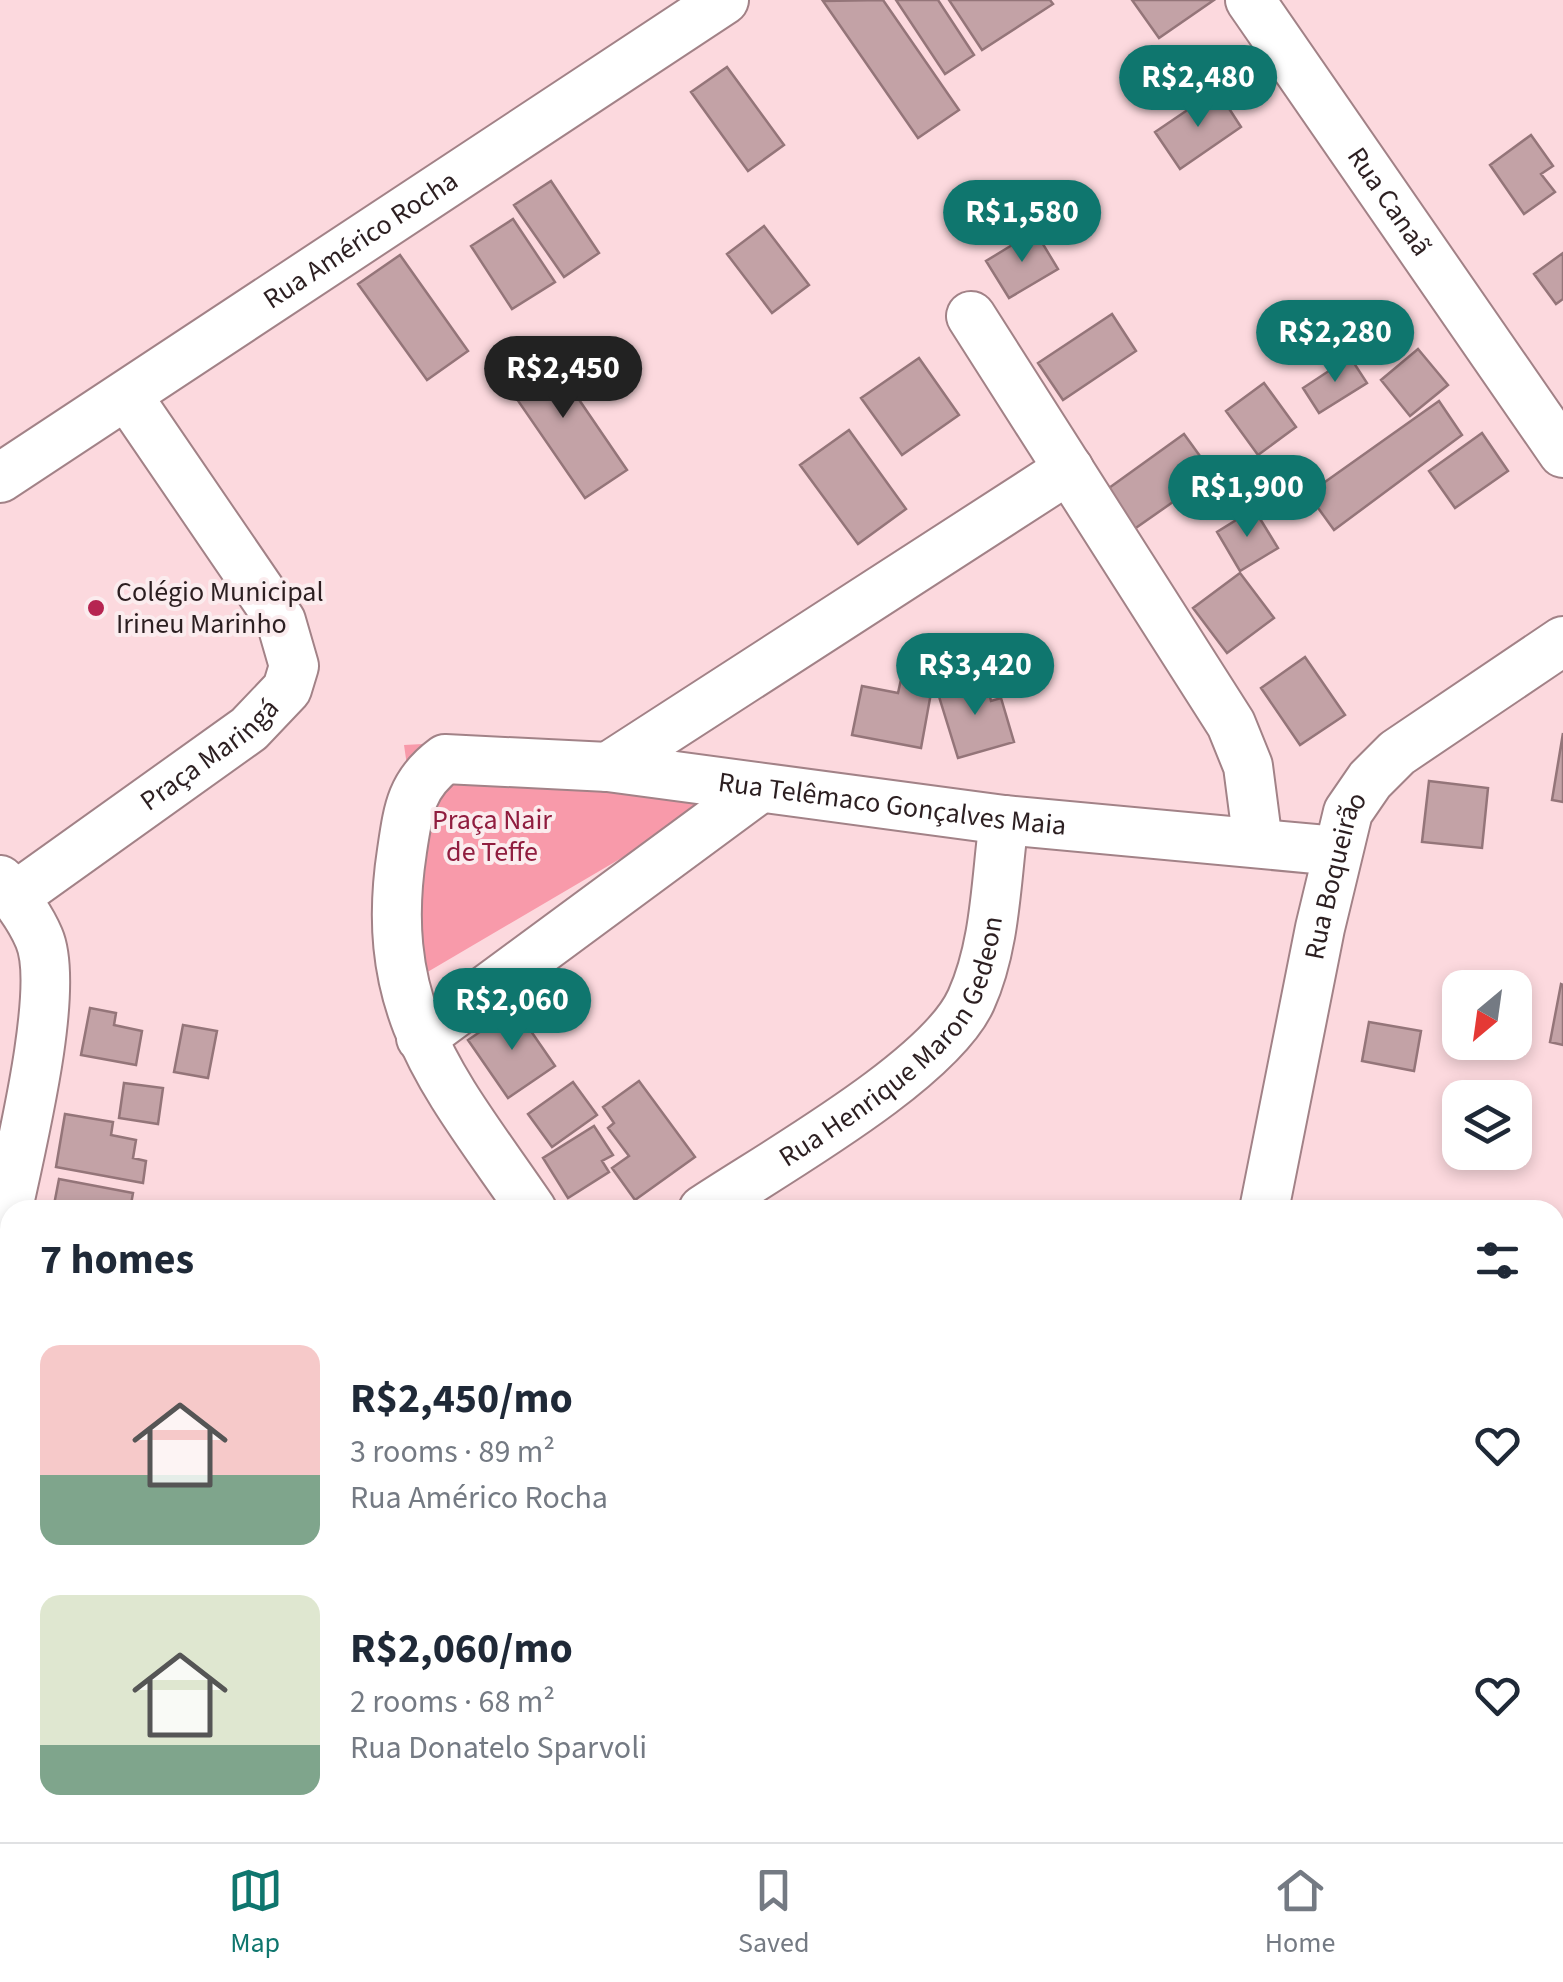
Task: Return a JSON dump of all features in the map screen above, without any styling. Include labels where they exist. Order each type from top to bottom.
[{"type":"street","name":"Rua Américo Rocha","points":[[0,478],[724,0]]},
{"type":"street","name":"Rua Canaã","points":[[1250,0],[1563,453]]},
{"type":"street","points":[[971,316],[1231,724],[1252,784],[1258,844]]},
{"type":"street","name":"Praça Maringá","points":[[7,889],[250,729],[287,689],[294,666],[282,621],[128,397]]},
{"type":"street","points":[[608,767],[1069,469]]},
{"type":"street","name":"Rua Boqueirão","points":[[1266,1200],[1348,812],[1370,780],[1397,753],[1563,641]]},
{"type":"street","name":"Rua Telêmaco Gonçalves Maia","points":[[421,1038],[405,998],[396,954],[399,870],[414,789],[446,759],[608,767],[1004,820],[1337,850]]},
{"type":"street","points":[[526,1200],[421,1038],[760,788]]},
{"type":"street","name":"Rua Henrique Maron Gedeon","points":[[718,1200],[916,1066],[946,1036],[970,1003],[984,966],[1004,820]]},
{"type":"street","points":[[7,889],[41,941],[44,988],[39,1043],[9,1200]]},
{"type":"green space","name":"Praça Nair de Teffe","points":[[404,745],[604,764],[710,806],[419,977],[410,786]]},
{"type":"building","points":[[883,0],[959,110],[918,138],[823,1]]},
{"type":"building","points":[[896,0],[938,0],[974,55],[945,74]]},
{"type":"building","points":[[949,0],[1050,0],[1053,4],[982,50]]},
{"type":"building","points":[[1132,0],[1214,0],[1159,38]]},
{"type":"building","points":[[727,67],[784,145],[748,171],[691,92]]},
{"type":"building","points":[[1217,90],[1241,127],[1180,169],[1155,132]]},
{"type":"building","points":[[1531,135],[1553,166],[1541,174],[1555,192],[1524,214],[1490,165]]},
{"type":"building","points":[[551,181],[599,253],[564,277],[514,205]]},
{"type":"building","points":[[513,219],[555,282],[512,309],[471,246]]},
{"type":"building","points":[[764,226],[809,285],[772,313],[727,254]]},
{"type":"building","points":[[1035,231],[1058,269],[1009,298],[986,261]]},
{"type":"building","points":[[1563,253],[1563,299],[1556,304],[1534,274]]},
{"type":"building","points":[[400,255],[468,351],[427,380],[358,284]]},
{"type":"building","points":[[1112,314],[1136,351],[1063,400],[1038,363]]},
{"type":"building","points":[[541,344],[627,470],[585,498],[499,373]]},
{"type":"building","points":[[1418,349],[1448,385],[1410,416],[1381,380]]},
{"type":"building","points":[[1350,357],[1367,383],[1319,413],[1303,388]]},
{"type":"building","points":[[919,358],[959,415],[902,455],[861,398]]},
{"type":"building","points":[[1264,383],[1296,427],[1258,455],[1226,411]]},
{"type":"building","points":[[1439,401],[1462,435],[1334,530],[1308,494]]},
{"type":"building","points":[[849,430],[906,509],[858,544],[800,465]]},
{"type":"building","points":[[1482,433],[1508,471],[1455,508],[1429,471]]},
{"type":"building","points":[[1184,434],[1213,474],[1130,532],[1102,493]]},
{"type":"building","points":[[1254,509],[1278,548],[1240,571],[1217,532]]},
{"type":"building","points":[[1240,573],[1274,618],[1227,653],[1193,608]]},
{"type":"building","points":[[1305,657],[1345,715],[1300,745],[1261,688]]},
{"type":"building","points":[[902,675],[933,682],[921,748],[852,735],[862,686],[898,693]]},
{"type":"building","points":[[985,676],[991,701],[1001,698],[1014,742],[958,758],[937,690]]},
{"type":"building","points":[[1563,733],[1563,802],[1552,800]]},
{"type":"building","points":[[1429,781],[1488,788],[1482,848],[1422,842]]},
{"type":"building","points":[[1563,985],[1563,1045],[1550,1042]]},
{"type":"building","points":[[90,1008],[116,1013],[114,1025],[142,1031],[136,1065],[81,1055]]},
{"type":"building","points":[[515,1008],[555,1066],[508,1098],[468,1040]]},
{"type":"building","points":[[1369,1022],[1421,1031],[1414,1071],[1362,1061]]},
{"type":"building","points":[[183,1025],[217,1031],[208,1078],[174,1072]]},
{"type":"building","points":[[639,1081],[695,1157],[635,1200],[612,1168],[629,1156],[608,1128],[614,1123],[603,1107]]},
{"type":"building","points":[[573,1082],[597,1115],[552,1147],[528,1114]]},
{"type":"building","points":[[124,1083],[163,1088],[158,1124],[119,1118]]},
{"type":"building","points":[[65,1114],[113,1122],[111,1135],[136,1140],[133,1158],[146,1161],[143,1183],[56,1167]]},
{"type":"building","points":[[594,1126],[613,1155],[602,1161],[609,1172],[568,1198],[543,1158]]},
{"type":"building","points":[[59,1179],[133,1193],[132,1200],[55,1200]]},
{"type":"place","name":"Colégio Municipal Irineu Marinho","points":[[96,608]]}]
